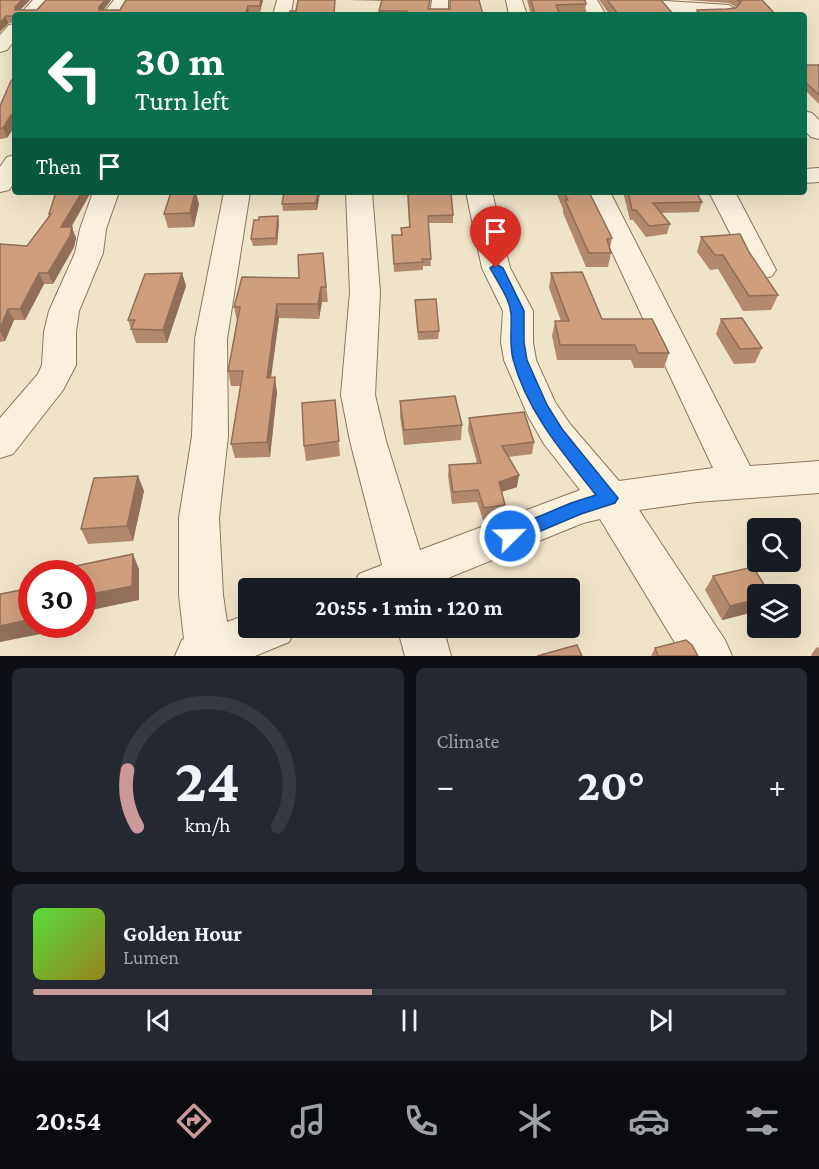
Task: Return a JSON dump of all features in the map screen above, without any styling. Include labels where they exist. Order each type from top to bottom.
[{"type":"street","points":[[31,12],[42,0]]},
{"type":"street","points":[[658,0],[672,7],[727,8]]},
{"type":"street","points":[[807,121],[819,132]]},
{"type":"street","points":[[0,185],[12,167]]},
{"type":"street","points":[[0,444],[51,381],[59,365],[60,332],[64,311],[89,253],[93,229],[105,195]]},
{"type":"street","points":[[236,195],[211,339],[210,436],[199,518],[204,654],[245,638]]},
{"type":"street","points":[[359,195],[365,292],[358,395],[396,578]]},
{"type":"street","points":[[480,195],[496,268],[518,311],[520,360],[540,407],[557,434],[609,498],[709,656]]},
{"type":"street","points":[[598,195],[739,482]]},
{"type":"street","points":[[724,195],[762,270]]},
{"type":"street","points":[[411,578],[577,508],[609,498],[656,490],[819,477]]},
{"type":"street","points":[[423,638],[428,656]]},
{"type":"building","points":[[0,0],[22,0],[15,10],[37,10],[46,0],[105,0],[99,10],[120,10],[126,0],[261,0],[260,6],[248,6],[246,12],[12,12],[12,16],[6,16],[0,23]]},
{"type":"building","points":[[298,0],[335,0],[334,12],[290,12],[296,11]]},
{"type":"building","points":[[382,0],[430,0],[428,9],[450,9],[450,0],[479,0],[482,12],[407,12],[379,11]]},
{"type":"building","points":[[531,0],[585,0],[586,4],[556,5],[559,12],[534,12]]},
{"type":"building","points":[[607,0],[661,0],[671,12],[617,12]]},
{"type":"building","points":[[737,0],[762,0],[773,12],[698,12],[697,10],[736,8],[741,2]]},
{"type":"building","points":[[807,65],[819,65],[819,95],[807,84]]},
{"type":"building","points":[[11,81],[12,115],[3,128],[0,128],[0,106]]},
{"type":"building","points":[[55,195],[80,195],[61,227],[72,227],[70,236],[48,273],[39,273],[20,309],[8,309],[0,329],[0,244],[27,246],[51,214],[49,214]]},
{"type":"building","points":[[170,195],[194,195],[190,213],[164,214]]},
{"type":"building","points":[[284,195],[317,195],[316,203],[282,204]]},
{"type":"building","points":[[408,195],[451,195],[453,215],[428,216],[431,259],[422,259],[423,262],[394,264],[392,235],[402,235],[401,228],[410,227]]},
{"type":"building","points":[[566,195],[590,195],[612,238],[607,239],[611,253],[589,253],[565,200],[568,200]]},
{"type":"building","points":[[629,195],[698,195],[702,202],[653,203],[670,224],[649,226],[636,210],[632,210]]},
{"type":"building","points":[[278,216],[276,238],[251,239],[254,220],[259,220],[259,217]]},
{"type":"building","points":[[740,234],[749,252],[778,295],[749,296],[723,255],[715,255],[701,237]]},
{"type":"building","points":[[323,253],[326,287],[321,287],[318,304],[277,304],[267,378],[275,377],[267,442],[231,444],[243,371],[228,371],[240,307],[234,307],[242,277],[299,278],[298,255]]},
{"type":"building","points":[[582,272],[602,319],[652,319],[669,353],[638,353],[635,345],[560,345],[555,321],[569,321],[551,273]]},
{"type":"building","points":[[182,273],[163,330],[131,329],[135,320],[128,320],[145,274]]},
{"type":"building","points":[[436,299],[439,331],[418,332],[415,300]]},
{"type":"building","points":[[742,318],[762,348],[740,349],[721,319]]},
{"type":"building","points":[[455,396],[462,425],[404,430],[400,401]]},
{"type":"building","points":[[335,400],[339,441],[304,446],[302,403]]},
{"type":"building","points":[[524,412],[534,442],[502,446],[519,475],[499,482],[505,505],[484,508],[478,490],[453,492],[449,465],[481,463],[469,418]]},
{"type":"building","points":[[138,476],[127,526],[81,529],[94,478]]},
{"type":"building","points":[[133,554],[132,586],[96,593],[96,562]]},
{"type":"building","points":[[747,568],[747,572],[756,572],[764,584],[747,584],[747,602],[730,606],[713,576]]},
{"type":"building","points":[[18,591],[18,622],[0,626],[0,594]]},
{"type":"building","points":[[686,640],[698,656],[658,656],[655,648]]},
{"type":"building","points":[[577,645],[582,656],[537,656]]},
{"type":"route","points":[[496,268],[518,311],[520,360],[540,407],[557,434],[609,498],[577,508],[510,536]]}]
